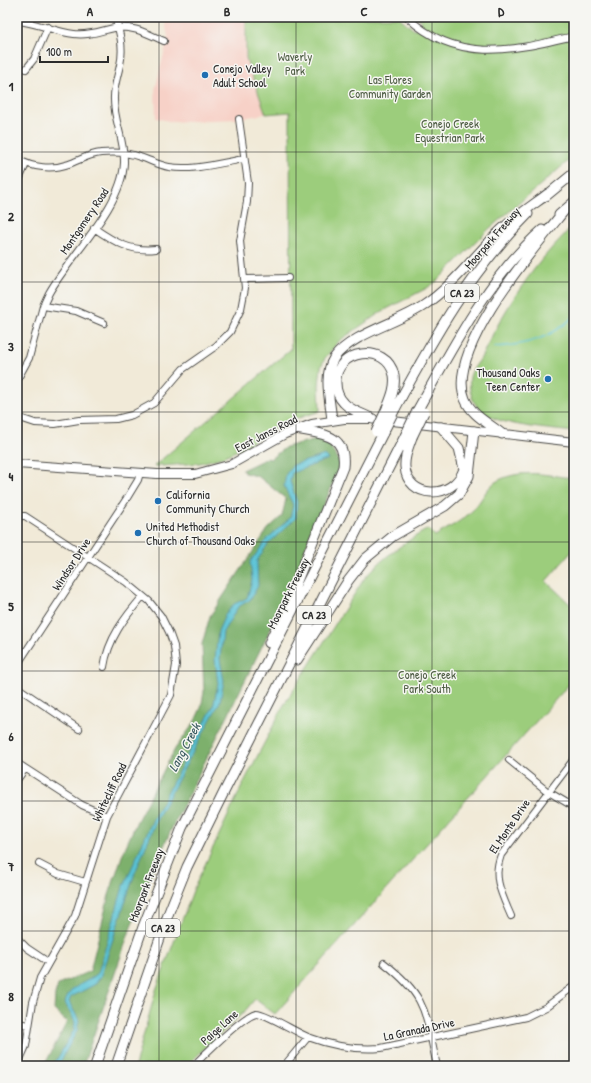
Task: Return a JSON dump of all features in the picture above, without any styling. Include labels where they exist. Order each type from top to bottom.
[{"type":"highway","name":"Moorpark Freeway","points":[[95,1066],[161,878],[182,828],[316,565],[391,408],[468,284],[488,258],[549,193],[574,172]]},
{"type":"highway","points":[[332,420],[328,374],[333,359],[338,352],[349,343],[423,306],[444,288],[501,230],[549,193]]},
{"type":"highway","name":"CA 23","points":[[116,1066],[169,912],[188,867],[223,794],[463,328],[518,255],[537,234],[574,202]]},
{"type":"highway","points":[[502,434],[478,416],[466,401],[461,383],[463,369],[478,334],[499,297],[522,263],[564,211]]},
{"type":"highway","points":[[374,419],[350,408],[341,399],[338,393],[336,381],[337,374],[345,360],[352,356],[367,353],[380,358],[389,364],[394,374],[394,388],[391,408]]},
{"type":"highway","points":[[408,436],[405,471],[408,476],[420,489],[431,492],[442,492],[455,485],[464,469],[459,448],[441,427]]},
{"type":"highway","points":[[240,712],[293,591],[343,467],[342,449],[331,436],[322,433],[296,430]]},
{"type":"highway","points":[[223,794],[289,672],[357,569],[373,551],[393,536],[445,506],[459,494],[466,483],[471,468],[474,431]]},
{"type":"main road","name":"East Janss Road","points":[[17,464],[175,475],[213,470],[240,460],[296,430],[312,424],[332,420],[374,419],[574,442]]},
{"type":"street","name":"Montgomery Road","points":[[17,380],[29,358],[43,306],[58,278],[94,228],[118,191],[123,172],[123,153],[116,121],[114,98],[122,55],[115,17]]},
{"type":"street","points":[[407,17],[420,27],[442,40],[475,50],[508,50],[574,36]]},
{"type":"street","points":[[17,21],[48,26],[78,35],[118,28],[142,31],[164,41]]},
{"type":"street","points":[[26,69],[34,59],[48,26]]},
{"type":"street","points":[[17,417],[27,421],[46,424],[79,420],[106,420],[132,415],[149,406],[161,396],[176,377],[191,362],[208,353],[230,332],[242,309],[245,279],[240,241],[248,194],[239,119]]},
{"type":"street","points":[[17,159],[26,164],[57,167],[88,156],[123,153],[173,167],[189,167],[244,159]]},
{"type":"street","points":[[17,184],[26,164]]},
{"type":"street","points":[[94,228],[125,246],[146,250],[156,249]]},
{"type":"street","points":[[245,279],[288,278]]},
{"type":"street","points":[[43,306],[76,311],[104,323]]},
{"type":"street","name":"Windsor Drive","points":[[17,665],[138,480],[140,473]]},
{"type":"street","name":"Whitecliff Road","points":[[17,520],[21,516],[25,516],[143,596],[161,616],[169,632],[175,655],[174,683],[171,695],[107,816],[71,924],[48,962],[36,988],[26,1046],[17,1066]]},
{"type":"street","points":[[104,667],[111,640],[130,611],[143,596]]},
{"type":"street","points":[[17,687],[79,729]]},
{"type":"street","name":"El Monte Drive","points":[[511,916],[497,882],[498,863],[506,846],[574,758]]},
{"type":"street","points":[[509,760],[547,792],[574,807]]},
{"type":"street","points":[[17,763],[82,805],[107,816]]},
{"type":"street","points":[[17,780],[25,769]]},
{"type":"street","points":[[39,864],[58,874],[86,882]]},
{"type":"street","points":[[17,938],[27,948],[48,962]]},
{"type":"street","points":[[384,963],[403,978],[418,996],[426,1014],[437,1066]]},
{"type":"street","name":"La Granada Drive","points":[[264,1014],[286,1027],[308,1037],[340,1046],[364,1050],[381,1048],[526,1017],[546,1007],[574,986]]},
{"type":"street","name":"Paige Lane","points":[[193,1066],[245,1019],[256,1013],[264,1014]]},
{"type":"street","points":[[17,1023],[29,1025]]},
{"type":"street","points":[[284,1066],[299,1050],[308,1037]]},
{"type":"shaded area","name":"Conejo Valley Adult School","points":[[164,17],[246,17],[246,59],[266,114],[236,119],[173,122],[156,118],[155,90],[168,37]]},
{"type":"green space","name":"Conejo Creek Equestrian Park","points":[[246,17],[399,17],[414,30],[421,21],[417,17],[574,17],[574,156],[490,228],[437,281],[427,288],[381,312],[339,341],[325,358],[321,367],[319,385],[320,411],[289,421],[240,449],[220,458],[200,463],[162,466],[161,464],[158,467],[154,466],[291,349],[290,112],[266,114],[246,59]]},
{"type":"green space","points":[[574,225],[574,432],[524,426],[498,420],[477,407],[471,395],[470,377],[472,371],[522,286],[546,254]]},
{"type":"green space","points":[[320,438],[330,446],[341,465],[272,626],[172,828],[150,877],[131,927],[83,1066],[44,1066],[67,1022],[54,1010],[55,995],[58,985],[90,971],[109,895],[123,853],[137,821],[175,749],[194,723],[201,708],[204,692],[202,644],[210,616],[268,529],[282,516],[286,499],[259,477],[245,473],[242,470],[267,458],[270,459],[286,447]]},
{"type":"green space","name":"Conejo Creek Park South","points":[[574,471],[574,549],[546,581],[574,608],[574,679],[275,1014],[255,999],[245,1011],[186,1066],[135,1066],[156,990],[194,888],[243,784],[285,703],[364,579],[386,558],[419,534],[428,529],[435,536],[464,518],[478,504],[489,488],[498,481],[521,474],[543,474],[572,478]]},
{"type":"water","points":[[325,455],[329,459],[292,473],[290,481],[297,502],[296,518],[268,544],[257,561],[258,586],[250,600],[238,607],[223,632],[220,659],[224,681],[220,702],[158,817],[135,873],[100,978],[94,985],[71,997],[69,1002],[79,1020],[77,1031],[58,1066],[53,1066],[74,1030],[75,1022],[65,1003],[67,997],[74,988],[98,973],[122,890],[153,819],[213,707],[218,684],[215,660],[218,631],[225,615],[234,604],[247,598],[252,580],[250,562],[268,538],[290,518],[293,505],[284,486],[286,474],[293,465]]},
{"type":"waterway","name":"Lang Creek","points":[[494,347],[517,345],[537,339],[556,330],[574,316]]},
{"type":"place","name":"Conejo Valley Adult School","points":[[205,75]]},
{"type":"place","name":"Thousand Oaks Teen Center","points":[[548,379]]},
{"type":"place","name":"California Community Church","points":[[158,501]]},
{"type":"place","name":"United Methodist Church of Thousand Oaks","points":[[138,533]]},
{"type":"park label","name":"Waverly Park","points":[[295,63]]},
{"type":"park label","name":"Las Flores Community Garden","points":[[390,86]]}]
